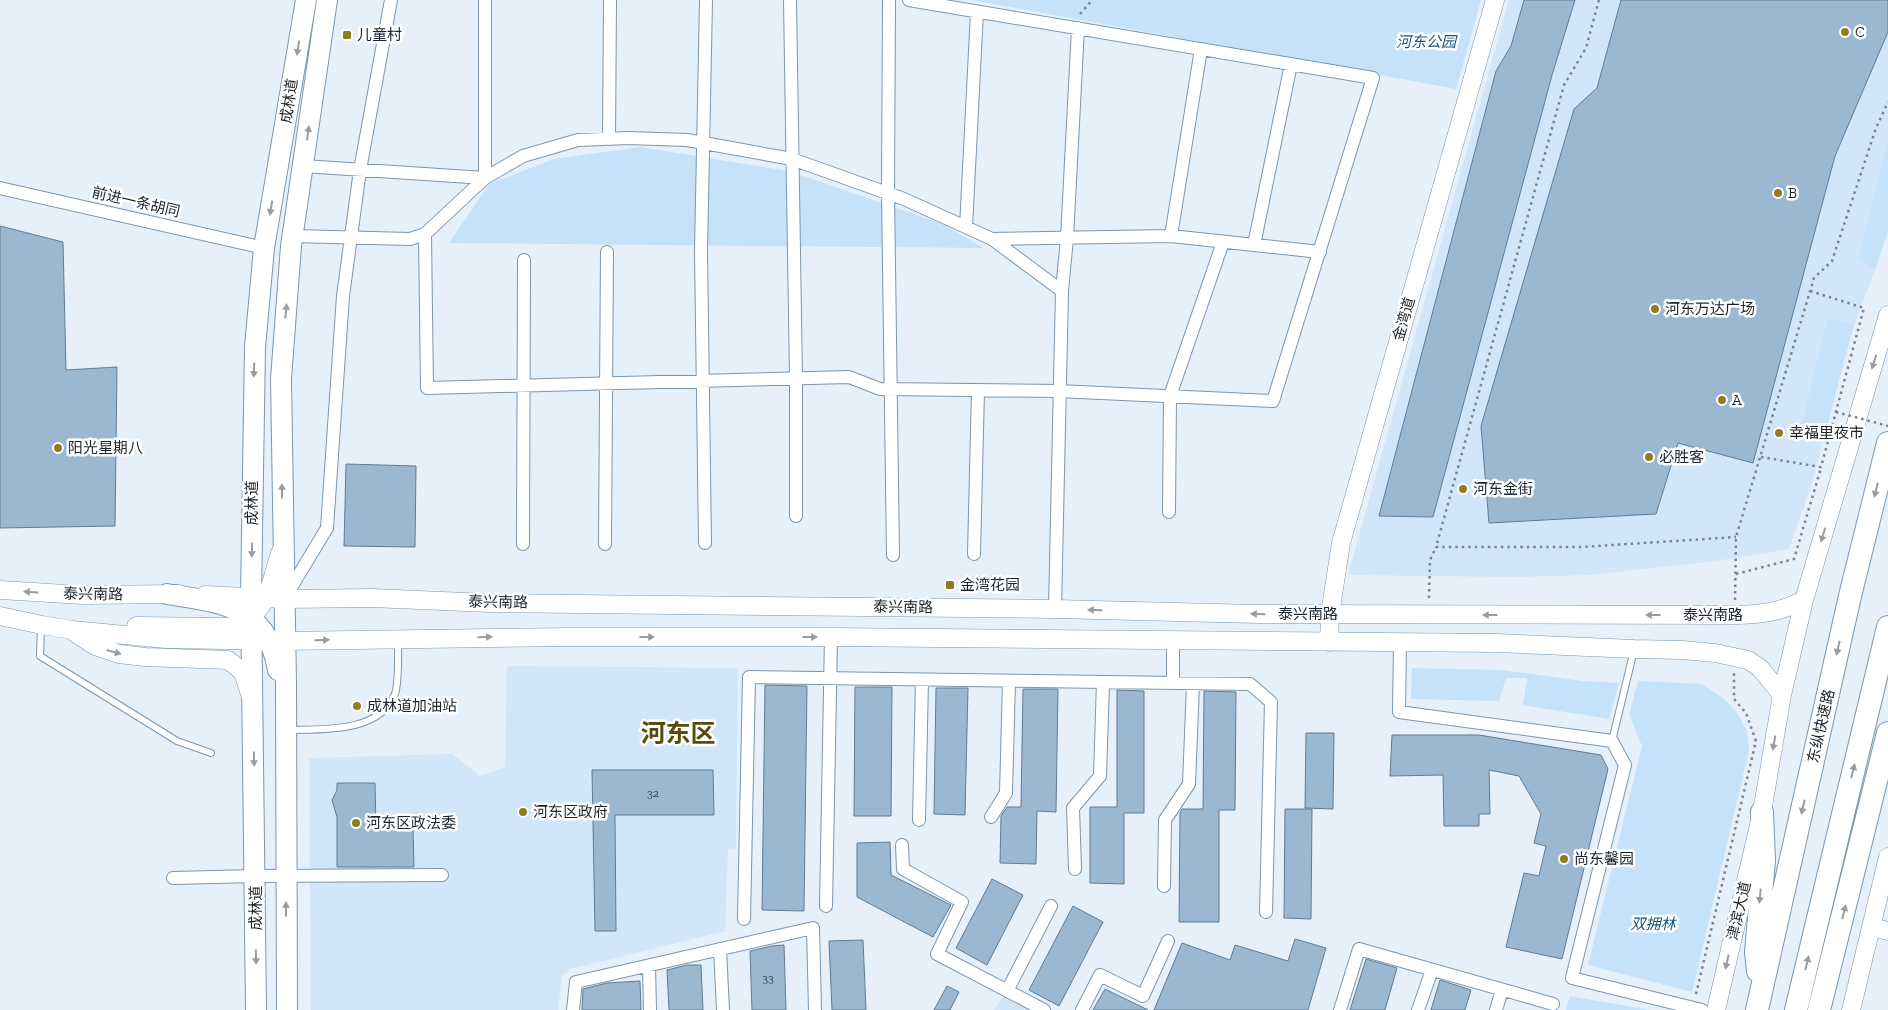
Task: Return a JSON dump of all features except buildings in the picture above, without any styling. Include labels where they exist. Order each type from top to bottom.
[{"type":"highway","name":"东纵快速路","points":[[1759,1002],[1850,596],[1888,443]]},
{"type":"highway","points":[[1796,1010],[1888,627]]},
{"type":"highway","points":[[1820,1010],[1888,733]]},
{"type":"highway","points":[[1759,1002],[1756,952],[1764,860],[1762,812]]},
{"type":"main road","name":"成林道","points":[[256,1010],[254,710],[268,640],[268,598],[255,347],[264,248],[306,0]]},
{"type":"main road","name":"成林道","points":[[287,1010],[285,720],[268,640],[252,618],[268,598],[282,540],[281,379],[293,236],[327,0]]},
{"type":"main road","name":"金湾道","points":[[1329,642],[1330,614],[1341,543],[1495,0]]},
{"type":"main road","name":"津滨大道","points":[[1716,1010],[1762,812],[1782,695],[1804,600],[1888,316]]},
{"type":"main road","name":"泰兴南路","points":[[0,590],[83,595],[167,594],[268,598],[372,598],[588,604],[1330,614],[1735,615],[1770,613],[1804,600]]},
{"type":"main road","points":[[167,594],[227,605],[252,618]]},
{"type":"main road","name":"泰兴南路","points":[[0,616],[42,626],[166,639],[268,640],[560,637],[1496,642],[1682,650],[1715,653],[1748,660],[1760,668],[1782,695]]},
{"type":"main road","points":[[99,633],[140,626],[228,627],[252,618]]},
{"type":"main road","points":[[72,630],[95,646],[119,654],[145,658],[228,660],[243,672],[254,710]]},
{"type":"main road","points":[[1851,1010],[1880,929],[1888,857]]},
{"type":"street","points":[[268,598],[327,528],[343,296],[360,170],[391,0]]},
{"type":"street","points":[[485,0],[485,178]]},
{"type":"street","points":[[609,139],[610,0]]},
{"type":"street","points":[[705,544],[701,251],[705,144],[706,0]]},
{"type":"street","points":[[790,0],[796,379],[796,516]]},
{"type":"street","points":[[889,0],[888,192],[893,555]]},
{"type":"street","points":[[425,234],[427,388],[849,378],[880,389],[1058,391],[1273,401],[1373,78],[1201,49],[1077,24],[977,12],[908,0]]},
{"type":"street","points":[[966,227],[977,12]]},
{"type":"street","points":[[1055,609],[1058,391],[1077,24]]},
{"type":"street","points":[[1171,236],[1201,49]]},
{"type":"street","points":[[1254,245],[1291,64]]},
{"type":"street","points":[[293,236],[410,239],[425,234],[485,178],[523,156],[578,140],[687,140],[792,159],[888,192],[992,239],[1062,291]]},
{"type":"street","points":[[303,166],[485,178]]},
{"type":"street","name":"前进一条胡同","points":[[0,188],[264,248]]},
{"type":"street","points":[[992,239],[1171,236],[1320,252]]},
{"type":"street","points":[[1170,512],[1170,396],[1223,242]]},
{"type":"street","points":[[605,544],[607,252]]},
{"type":"street","points":[[523,544],[524,260]]},
{"type":"street","points":[[974,554],[978,390]]},
{"type":"street","points":[[826,906],[831,638]]},
{"type":"street","points":[[1173,641],[1173,683]]},
{"type":"street","points":[[1400,642],[1399,712],[1612,741],[1624,765],[1572,978],[1697,1009]]},
{"type":"street","points":[[744,919],[749,677],[1250,684],[1271,702],[1266,912]]},
{"type":"street","points":[[919,820],[922,680]]},
{"type":"street","points":[[991,817],[1006,793],[1009,681]]},
{"type":"street","points":[[1075,869],[1073,808],[1100,776],[1103,682]]},
{"type":"street","points":[[1164,886],[1165,820],[1190,784],[1193,684]]},
{"type":"street","points":[[902,845],[903,869],[962,902],[937,954],[1044,1010]]},
{"type":"street","points":[[173,878],[286,875],[442,875]]},
{"type":"street","points":[[1007,991],[1051,906]]},
{"type":"street","points":[[573,1010],[576,982],[813,928],[815,1010]]},
{"type":"street","points":[[1082,1010],[1100,975],[1143,996],[1168,941]]},
{"type":"street","points":[[720,949],[723,1010]]},
{"type":"street","points":[[1340,1010],[1359,950],[1553,1004]]},
{"type":"street","points":[[649,966],[650,1010]]},
{"type":"street","points":[[1418,1010],[1432,970]]},
{"type":"street","points":[[1496,1010],[1502,990]]},
{"type":"lane","points":[[42,626],[40,656],[177,741],[211,753]]},
{"type":"lane","points":[[285,720],[339,728],[380,716],[395,694],[398,672],[398,638]]},
{"type":"lane","points":[[1612,741],[1634,649]]},
{"type":"path","points":[[1077,24],[1092,0]]},
{"type":"path","points":[[1429,614],[1430,560],[1436,547],[1564,85],[1586,48],[1599,0]]},
{"type":"path","points":[[1735,615],[1736,537],[1760,456],[1814,278],[1832,261],[1876,128],[1888,102]]},
{"type":"path","points":[[1736,574],[1794,560],[1864,308],[1810,291]]},
{"type":"path","points":[[1836,412],[1888,426]]},
{"type":"path","points":[[1760,456],[1821,467]]},
{"type":"path","points":[[1436,547],[1582,548],[1736,537]]},
{"type":"path","points":[[1697,1009],[1756,741],[1746,713],[1734,699],[1734,657]]},
{"type":"shaded area","points":[[1509,0],[1888,0],[1888,138],[1858,260],[1875,270],[1854,325],[1829,318],[1799,434],[1823,441],[1813,480],[1789,549],[1709,562],[1589,575],[1514,577],[1348,575]]},
{"type":"shaded area","name":"河东区政府","points":[[507,666],[738,668],[736,848],[728,849],[725,931],[571,969],[562,976],[558,1010],[311,1010],[309,758],[452,754],[480,776],[505,767]]},
{"type":"shaded area","points":[[1004,995],[1033,1010],[994,1010]]},
{"type":"green space","name":"河东公园","points":[[972,0],[1481,0],[1456,89]]},
{"type":"green space","points":[[1888,138],[1888,231],[1875,270],[1858,260]]},
{"type":"green space","points":[[640,147],[789,171],[940,223],[984,248],[449,243],[489,184],[554,159]]},
{"type":"green space","points":[[1828,318],[1854,325],[1823,441],[1799,434]]},
{"type":"green space","points":[[1412,668],[1502,670],[1583,681],[1619,683],[1609,719],[1523,705],[1527,678],[1506,678],[1499,701],[1411,699]]},
{"type":"green space","name":"双拥林","points":[[1638,681],[1702,684],[1724,699],[1738,714],[1747,732],[1749,750],[1692,992],[1588,965],[1642,746],[1629,715]]},
{"type":"green space","points":[[1570,996],[1650,1010],[1566,1010]]},
{"type":"place","name":"C","points":[[1845,32]]},
{"type":"place","name":"儿童村","points":[[347,35]]},
{"type":"place","name":"B","points":[[1778,193]]},
{"type":"place","name":"河东万达广场","points":[[1655,309]]},
{"type":"place","name":"A","points":[[1722,400]]},
{"type":"place","name":"幸福里夜市","points":[[1779,433]]},
{"type":"place","name":"阳光星期八","points":[[58,448]]},
{"type":"place","name":"必胜客","points":[[1649,457]]},
{"type":"place","name":"河东金街","points":[[1463,489]]},
{"type":"place","name":"金湾花园","points":[[950,585]]},
{"type":"place","name":"成林道加油站","points":[[357,706]]},
{"type":"place","name":"河东区政府","points":[[523,812]]},
{"type":"place","name":"河东区政法委","points":[[356,823]]},
{"type":"place","name":"尚东馨园","points":[[1564,859]]},
{"type":"district","name":"河东区","points":[[678,733]]}]
